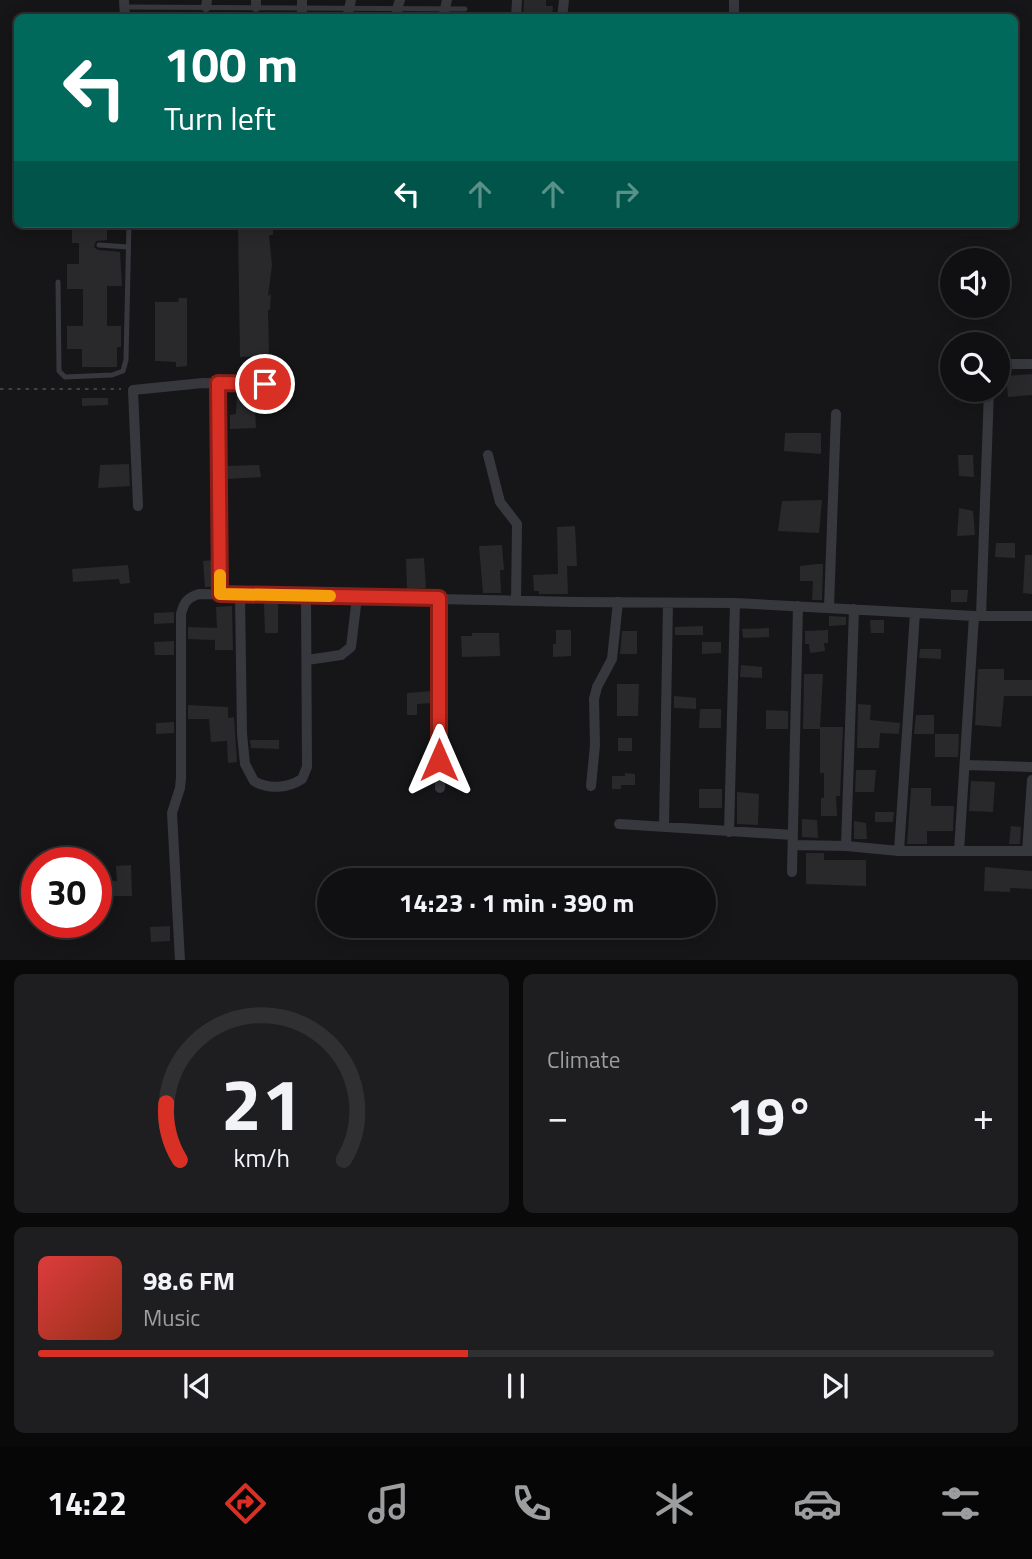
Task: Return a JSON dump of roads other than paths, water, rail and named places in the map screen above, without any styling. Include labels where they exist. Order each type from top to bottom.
[{"type":"street","points":[[1010,364],[1032,364]]},
{"type":"street","points":[[218,383],[220,594]]},
{"type":"street","points":[[138,506],[132,390],[218,383],[289,385]]},
{"type":"street","points":[[959,851],[978,616],[988,402]]},
{"type":"street","points":[[829,607],[836,414]]},
{"type":"street","points":[[488,455],[500,502],[517,524],[516,600]]},
{"type":"street","points":[[180,960],[172,813],[181,778],[181,614],[185,601],[190,597],[220,594],[735,603],[978,616],[1032,616]]},
{"type":"street","points":[[240,595],[242,734],[247,771],[259,784],[278,787],[302,779],[306,773],[306,596]]},
{"type":"street","points":[[307,660],[341,655],[351,647],[357,597]]},
{"type":"street","points":[[439,598],[440,788]]},
{"type":"street","points":[[591,786],[595,745],[594,699],[597,687],[612,659],[618,602]]},
{"type":"street","points":[[664,827],[668,603]]},
{"type":"street","points":[[729,832],[735,603]]},
{"type":"street","points":[[792,872],[798,606]]},
{"type":"street","points":[[846,846],[854,609]]},
{"type":"street","points":[[899,852],[915,612]]},
{"type":"street","points":[[965,765],[1032,767]]},
{"type":"street","points":[[619,824],[729,832],[899,852],[1030,851],[1032,780]]},
{"type":"lane","points":[[124,8],[256,4],[302,8],[465,9]]},
{"type":"lane","points":[[58,282],[59,371],[65,377],[112,375],[123,371],[126,360],[129,228]]},
{"type":"lane","points":[[99,245],[128,247]]}]
